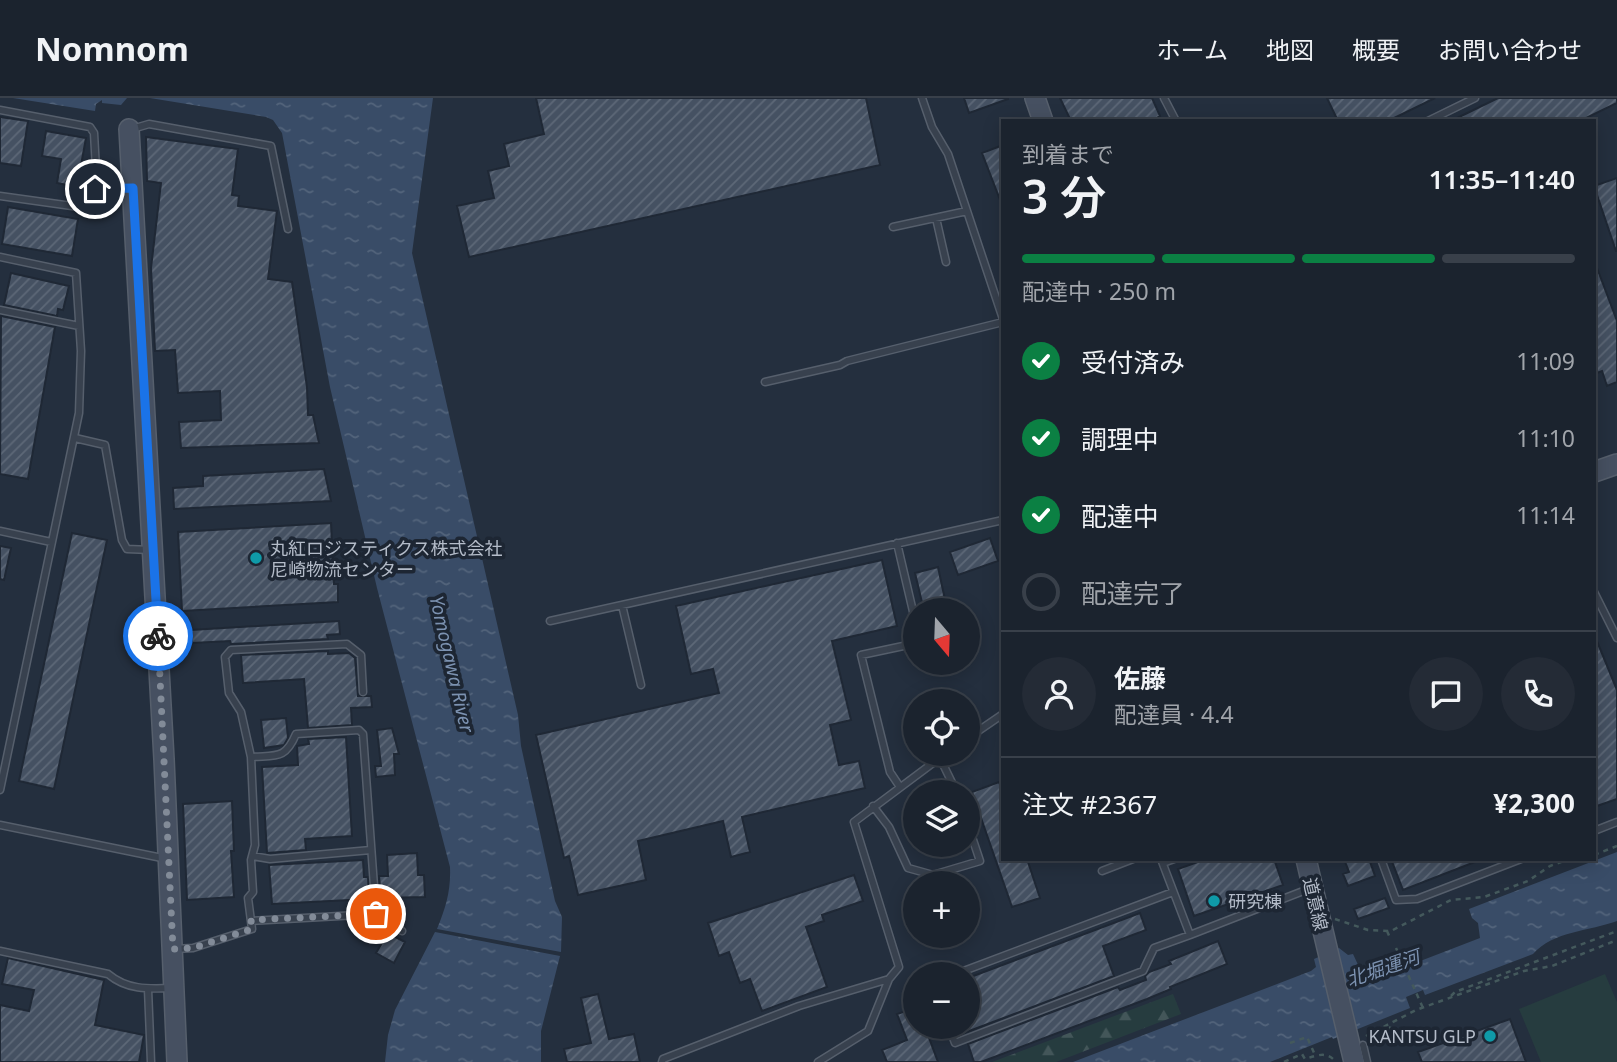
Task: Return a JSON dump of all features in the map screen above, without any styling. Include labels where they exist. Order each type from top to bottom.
[{"type":"street","points":[[1035,98],[1042,119]]},
{"type":"street","points":[[130,130],[169,859],[177,1062]]},
{"type":"street","points":[[1596,471],[1617,464]]},
{"type":"street","name":"道意線","points":[[1306,861],[1327,948],[1356,1047]]},
{"type":"lane","points":[[922,98],[932,127],[948,154],[1001,314]]},
{"type":"lane","points":[[1175,98],[1165,100],[1175,119]]},
{"type":"lane","points":[[1432,119],[1475,98]]},
{"type":"lane","points":[[0,110],[90,127],[94,133],[96,169],[105,189]]},
{"type":"lane","points":[[130,130],[149,124],[271,146],[288,229]]},
{"type":"lane","points":[[0,196],[79,207],[95,189],[133,188]]},
{"type":"lane","points":[[893,227],[967,211]]},
{"type":"lane","points":[[936,218],[947,262]]},
{"type":"lane","points":[[0,257],[76,273],[81,400],[0,790]]},
{"type":"lane","points":[[0,310],[79,326]]},
{"type":"lane","points":[[765,382],[840,365],[1001,321]]},
{"type":"lane","points":[[75,438],[105,445],[122,540],[127,549],[153,551]]},
{"type":"lane","points":[[550,621],[1001,520]]},
{"type":"lane","points":[[0,531],[51,542]]},
{"type":"lane","points":[[897,544],[910,598]]},
{"type":"lane","points":[[1596,596],[1617,638]]},
{"type":"lane","points":[[622,605],[641,685]]},
{"type":"lane","points":[[173,949],[193,948],[252,929],[248,898],[253,892],[252,856],[255,845],[251,757],[241,712],[229,693],[225,657],[231,650],[347,644],[361,655],[363,692]]},
{"type":"lane","points":[[900,787],[890,772],[861,655],[903,646]]},
{"type":"lane","points":[[980,729],[1001,714]]},
{"type":"lane","points":[[251,757],[283,755],[290,750],[296,734],[359,730],[363,734],[376,914]]},
{"type":"lane","points":[[818,1062],[868,1031],[890,979],[899,967],[854,827],[857,818],[929,766]]},
{"type":"lane","points":[[873,806],[889,827],[908,868],[933,875],[980,861],[979,857]]},
{"type":"lane","points":[[1596,830],[1617,822]]},
{"type":"lane","points":[[0,825],[169,859]]},
{"type":"lane","points":[[252,856],[270,859],[371,850]]},
{"type":"lane","points":[[1102,871],[1121,861]]},
{"type":"lane","points":[[1162,861],[1189,935]]},
{"type":"lane","points":[[1382,861],[1396,901],[1418,899],[1516,861]]},
{"type":"lane","points":[[980,1033],[1143,971],[1154,948],[1313,888]]},
{"type":"lane","points":[[980,965],[1174,892]]},
{"type":"lane","points":[[251,920],[376,914],[402,931]]},
{"type":"lane","points":[[0,951],[108,974],[120,984],[148,989],[174,988]]},
{"type":"lane","points":[[662,1062],[663,1059],[799,1006],[890,979]]},
{"type":"lane","points":[[148,989],[151,1062]]},
{"type":"lane","points":[[1356,1047],[1367,1062]]},
{"type":"path","points":[[1596,854],[1617,846]]},
{"type":"path","points":[[1318,913],[1368,930],[1391,931],[1451,900],[1484,897],[1528,881],[1550,866],[1564,861]]},
{"type":"path","points":[[1387,931],[1390,938]]},
{"type":"path","points":[[1449,998],[1455,992],[1617,931]]},
{"type":"path","points":[[1356,1047],[1391,1022],[1423,1008],[1524,971],[1552,966],[1617,940]]},
{"type":"path","points":[[1396,948],[1423,1008]]},
{"type":"path","points":[[1356,1047],[1389,1034],[1391,1022]]},
{"type":"path","points":[[1290,1043],[1307,1037],[1315,1056]]},
{"type":"path","points":[[1284,1062],[1302,1054],[1305,1059],[1331,1051]]},
{"type":"path","points":[[1321,1054],[1328,1054],[1336,1062]]},
{"type":"green space","points":[[1605,974],[1617,1002],[1617,1062],[1541,1062],[1519,1009]]},
{"type":"green space","points":[[1173,994],[1181,1014],[1056,1062],[992,1062]]},
{"type":"water","points":[[13,98],[127,98],[121,105],[102,103],[102,100],[96,104],[95,111]]},
{"type":"water","name":"Yomogawa River","points":[[150,98],[433,98],[412,253],[518,715],[521,746],[555,901],[562,917],[561,952],[437,929],[447,898],[450,867],[377,588],[330,387],[282,133],[273,120],[266,117]]},
{"type":"water","name":"北堀運河","points":[[1617,852],[1617,921],[1561,936],[1541,946],[1533,954],[1425,995],[1423,990],[1406,997],[1410,1008],[1333,1039],[1332,1037],[1270,1062],[1073,1062],[1311,971],[1316,967],[1314,959],[1339,948],[1348,955],[1353,954],[1359,967],[1390,956],[1397,970],[1480,938],[1478,923],[1472,918],[1469,909]]},
{"type":"water","points":[[435,932],[560,956],[541,1031],[541,1062],[385,1062],[388,1035],[395,1010]]},
{"type":"building","points":[[536,98],[866,98],[880,165],[469,257],[457,206],[494,198],[488,171],[509,166],[504,144],[544,134]]},
{"type":"building","points":[[964,98],[1008,98],[1008,99],[969,113]]},
{"type":"building","points":[[1060,98],[1152,98],[1160,116],[1155,119],[1070,119]]},
{"type":"building","points":[[1327,98],[1435,98],[1392,119],[1337,119]]},
{"type":"building","points":[[1498,98],[1617,98],[1617,103],[1584,119],[1455,119]]},
{"type":"building","points":[[0,117],[28,121],[21,166],[0,163]]},
{"type":"building","points":[[46,131],[86,138],[77,187],[57,183],[61,159],[42,156]]},
{"type":"building","points":[[146,137],[238,149],[232,195],[239,196],[238,206],[277,211],[268,279],[292,282],[307,387],[308,415],[313,415],[319,443],[181,448],[179,422],[221,420],[220,391],[178,393],[175,350],[155,351],[151,268],[161,183],[147,181]]},
{"type":"building","points":[[1001,146],[1001,202],[982,153]]},
{"type":"building","points":[[1617,178],[1617,251],[1596,192],[1596,185]]},
{"type":"building","points":[[8,207],[78,219],[72,256],[2,244]]},
{"type":"building","points":[[1596,265],[1617,321],[1617,382],[1607,386],[1602,371],[1596,373]]},
{"type":"building","points":[[11,273],[69,286],[63,310],[58,309],[57,316],[4,305]]},
{"type":"building","points":[[1,316],[55,327],[28,479],[0,474]]},
{"type":"building","points":[[324,469],[331,501],[174,509],[173,488],[203,486],[203,476]]},
{"type":"building","name":"丸紅ロジスティクス株式会社 尼崎物流センター","points":[[331,523],[334,584],[338,584],[338,602],[182,611],[178,532]]},
{"type":"building","points":[[72,533],[107,540],[54,789],[19,781]]},
{"type":"building","points":[[990,538],[998,561],[958,575],[950,552]]},
{"type":"building","points":[[0,546],[11,548],[4,580],[0,579]]},
{"type":"building","points":[[882,560],[897,626],[832,641],[851,720],[830,725],[839,765],[859,761],[865,788],[742,817],[750,852],[731,857],[723,821],[638,841],[646,880],[578,895],[569,856],[564,858],[536,735],[719,693],[713,669],[691,674],[676,606]]},
{"type":"building","points":[[938,567],[945,598],[921,598],[915,573]]},
{"type":"building","points":[[339,621],[340,634],[327,635],[328,639],[231,644],[230,641],[192,643],[191,630]]},
{"type":"building","points":[[1596,639],[1617,690],[1617,799],[1596,806]]},
{"type":"building","points":[[328,651],[328,654],[349,653],[355,658],[358,696],[371,696],[372,707],[351,708],[352,725],[308,728],[304,679],[243,683],[241,655]]},
{"type":"building","points":[[286,718],[288,738],[284,745],[264,748],[261,720]]},
{"type":"building","points":[[392,728],[399,754],[394,754],[395,775],[376,777],[375,766],[381,766],[377,730]]},
{"type":"building","points":[[346,737],[352,836],[305,839],[306,850],[267,853],[262,767],[298,765],[297,746],[309,744],[308,739]]},
{"type":"building","points":[[999,782],[1001,861],[1028,861],[1040,898],[1012,907],[980,815],[980,789]]},
{"type":"building","points":[[232,801],[234,897],[187,900],[183,804]]},
{"type":"building","points":[[417,853],[418,875],[424,875],[425,897],[381,898],[379,876],[388,876],[387,855]]},
{"type":"building","points":[[363,860],[364,877],[368,877],[369,899],[272,904],[269,865]]},
{"type":"building","name":"研究棟","points":[[1200,861],[1275,861],[1283,885],[1194,916],[1178,869]]},
{"type":"building","points":[[1345,861],[1370,861],[1375,876],[1348,886],[1343,874],[1349,872]]},
{"type":"building","points":[[1392,861],[1477,861],[1403,890]]},
{"type":"building","points":[[854,875],[863,901],[822,915],[824,921],[806,927],[827,987],[762,1011],[750,979],[740,983],[729,952],[719,956],[708,923]]},
{"type":"building","points":[[1385,898],[1389,908],[1358,919],[1354,909]]},
{"type":"building","points":[[1140,913],[1146,930],[1103,946],[1114,976],[980,1027],[980,973]]},
{"type":"building","points":[[388,933],[405,942],[394,963],[376,953]]},
{"type":"building","points":[[1218,941],[1227,964],[1147,999],[981,1062],[974,1062],[968,1044],[1118,987],[1120,990],[1146,980],[1145,976],[1149,972],[1171,964],[1169,961]]},
{"type":"building","points":[[8,958],[104,980],[95,1025],[144,1035],[139,1062],[0,1062],[0,1005],[29,1011],[34,990],[2,984]]},
{"type":"building","points":[[598,994],[609,1039],[634,1034],[640,1062],[567,1062],[564,1049],[591,1043],[581,998]]},
{"type":"building","points":[[903,1012],[903,1030],[897,1014]]},
{"type":"building","name":"KANTSU GLP","points":[[1510,1019],[1526,1062],[1422,1062],[1418,1052]]},
{"type":"building","points":[[929,1039],[938,1062],[887,1062],[882,1050],[907,1040]]},
{"type":"way so far","points":[[158,636],[173,949],[193,948],[252,929],[251,920],[376,914]]},
{"type":"place","name":"丸紅ロジスティクス株式会社 尼崎物流センター","points":[[256,558]]},
{"type":"place","name":"研究棟","points":[[1214,901]]},
{"type":"place","name":"KANTSU GLP","points":[[1490,1036]]},
{"type":"route","points":[[95,189],[133,188],[158,636]]}]
